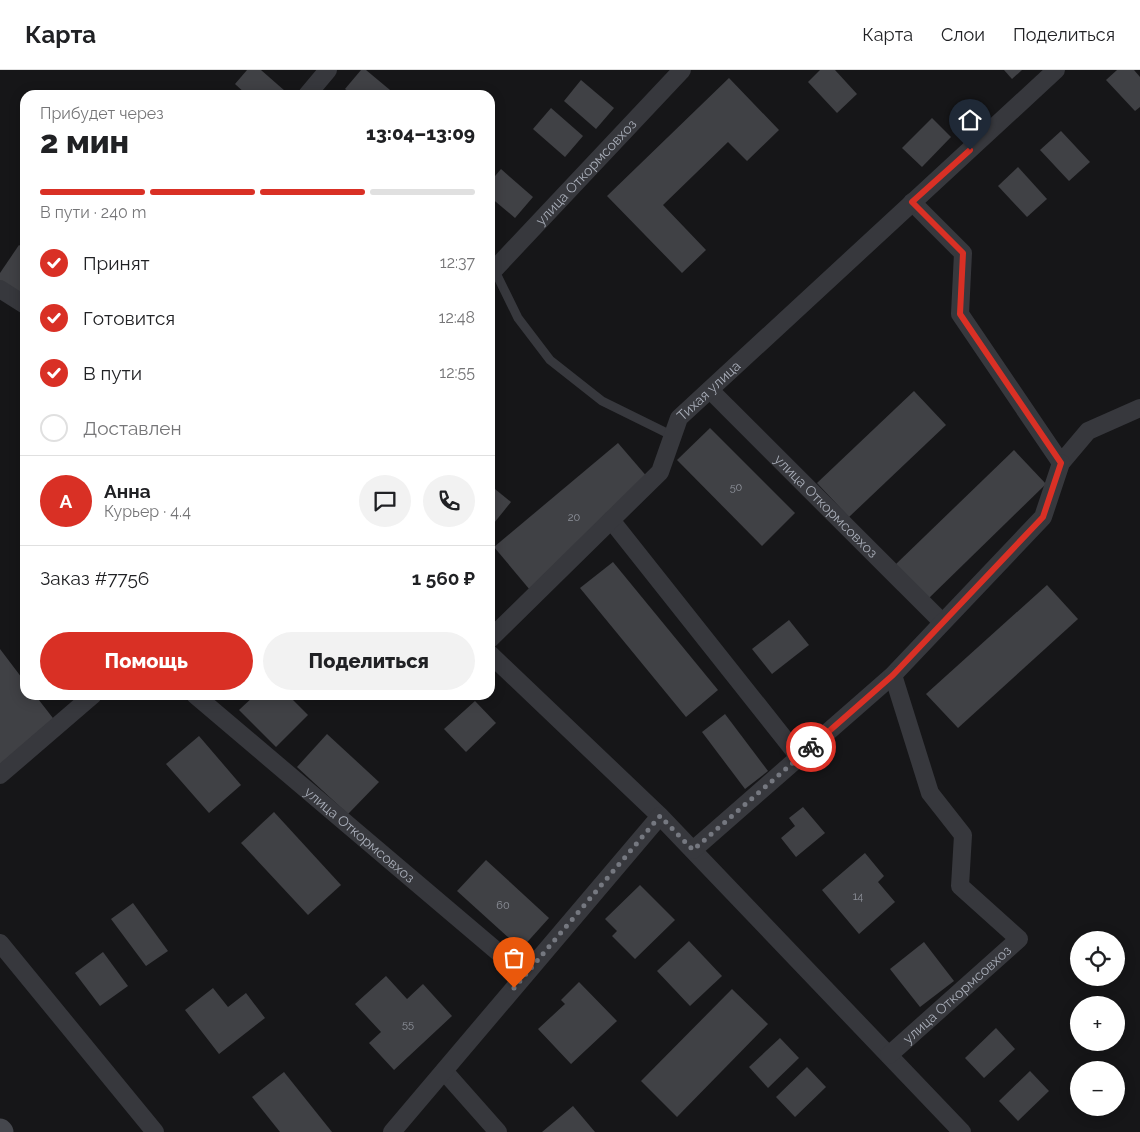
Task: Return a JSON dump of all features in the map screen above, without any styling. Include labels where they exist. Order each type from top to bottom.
[{"type":"street","points":[[311,90],[328,70]]},
{"type":"street","name":"улица Откормсовхоз","points":[[495,268],[682,70]]},
{"type":"street","name":"Тихая улица","points":[[495,634],[660,472],[679,418],[1056,70]]},
{"type":"street","points":[[912,202],[963,253],[960,314],[1061,463]]},
{"type":"street","points":[[0,288],[20,302]]},
{"type":"street","name":"улица Откормсовхоз","points":[[710,390],[942,622]]},
{"type":"street","points":[[693,850],[893,675],[1043,517],[1061,463],[1088,431],[1140,408]]},
{"type":"street","points":[[611,520],[799,757]]},
{"type":"street","points":[[495,659],[660,816],[962,1132]]},
{"type":"street","name":"улица Откормсовхоз","points":[[889,1055],[1019,939],[960,886],[963,835],[930,793],[893,675]]},
{"type":"street","points":[[0,775],[87,700]]},
{"type":"street","name":"улица Откормсовхоз","points":[[201,700],[525,975]]},
{"type":"street","points":[[392,1132],[660,816]]},
{"type":"street","points":[[0,943],[155,1132]]},
{"type":"street","points":[[444,1071],[498,1132]]},
{"type":"lane","points":[[495,276],[518,318],[550,360],[602,402],[672,436]]},
{"type":"building","points":[[247,70],[261,70],[284,90],[242,90],[235,84]]},
{"type":"building","points":[[361,70],[366,70],[390,90],[346,90],[345,89]]},
{"type":"building","points":[[820,70],[835,70],[857,94],[837,113],[808,82]]},
{"type":"building","points":[[1004,70],[1022,70],[1012,79]]},
{"type":"building","points":[[1117,70],[1134,70],[1140,77],[1140,107],[1135,111],[1106,80]]},
{"type":"building","points":[[729,78],[779,130],[747,161],[728,142],[663,205],[706,250],[682,273],[607,196]]},
{"type":"building","points":[[581,80],[614,108],[596,129],[564,101]]},
{"type":"building","points":[[551,108],[583,136],[565,157],[533,129]]},
{"type":"building","points":[[932,118],[951,137],[922,167],[902,148]]},
{"type":"building","points":[[1061,131],[1090,162],[1069,181],[1040,150]]},
{"type":"building","points":[[1018,167],[1047,199],[1027,217],[998,186]]},
{"type":"building","points":[[501,169],[533,197],[515,218],[495,201],[495,176]]},
{"type":"building","points":[[20,246],[20,293],[18,296],[0,284],[0,273]]},
{"type":"building","points":[[914,391],[946,425],[849,517],[817,483]]},
{"type":"building","points":[[710,428],[795,513],[762,546],[677,460]]},
{"type":"building","points":[[618,443],[655,486],[530,590],[495,546]]},
{"type":"building","points":[[1014,450],[1046,484],[928,599],[895,565]]},
{"type":"building","points":[[495,489],[511,502],[495,522]]},
{"type":"building","points":[[613,562],[718,690],[686,717],[580,588]]},
{"type":"building","points":[[1047,585],[1078,619],[958,728],[926,694]]},
{"type":"building","points":[[789,620],[809,645],[772,674],[752,649]]},
{"type":"building","points":[[0,649],[20,675],[20,700],[39,700],[56,722],[0,766]]},
{"type":"building","points":[[250,700],[293,700],[308,715],[276,747],[239,710]]},
{"type":"building","points":[[475,701],[496,723],[466,752],[444,729]]},
{"type":"building","points":[[725,714],[768,771],[745,789],[702,732]]},
{"type":"building","points":[[327,734],[379,782],[348,814],[297,767]]},
{"type":"building","points":[[199,736],[241,785],[209,813],[166,764]]},
{"type":"building","points":[[803,807],[825,833],[796,857],[781,838],[795,826],[789,818]]},
{"type":"building","points":[[274,812],[341,885],[308,915],[241,843]]},
{"type":"building","points":[[865,853],[884,876],[878,882],[895,902],[859,934],[822,890]]},
{"type":"building","points":[[486,860],[549,918],[521,949],[457,891]]},
{"type":"building","points":[[640,885],[675,920],[635,959],[612,936],[617,931],[605,919]]},
{"type":"building","points":[[133,903],[168,951],[146,966],[111,919]]},
{"type":"building","points":[[689,941],[722,976],[690,1006],[657,971]]},
{"type":"building","points":[[924,942],[954,981],[920,1007],[890,969]]},
{"type":"building","points":[[103,952],[128,986],[100,1006],[75,973]]},
{"type":"building","points":[[386,976],[407,999],[423,984],[452,1016],[394,1070],[369,1043],[381,1032],[355,1004]]},
{"type":"building","points":[[579,982],[617,1021],[571,1064],[538,1029],[565,1004],[561,1000]]},
{"type":"building","points":[[213,988],[228,1007],[246,993],[265,1018],[219,1054],[185,1010]]},
{"type":"building","points":[[732,989],[768,1024],[677,1117],[641,1081]]},
{"type":"building","points":[[996,1028],[1015,1049],[984,1078],[965,1058]]},
{"type":"building","points":[[780,1038],[799,1058],[768,1088],[749,1067]]},
{"type":"building","points":[[807,1067],[826,1087],[795,1117],[776,1097]]},
{"type":"building","points":[[1030,1071],[1049,1091],[1018,1121],[999,1101]]},
{"type":"building","points":[[284,1072],[332,1132],[280,1132],[252,1097]]},
{"type":"building","points":[[573,1106],[595,1132],[542,1132]]},
{"type":"way so far","points":[[514,988],[660,816],[693,850],[811,747]]},
{"type":"route","points":[[811,747],[893,675],[1043,517],[1061,463],[960,314],[963,253],[912,202],[970,150]]}]
